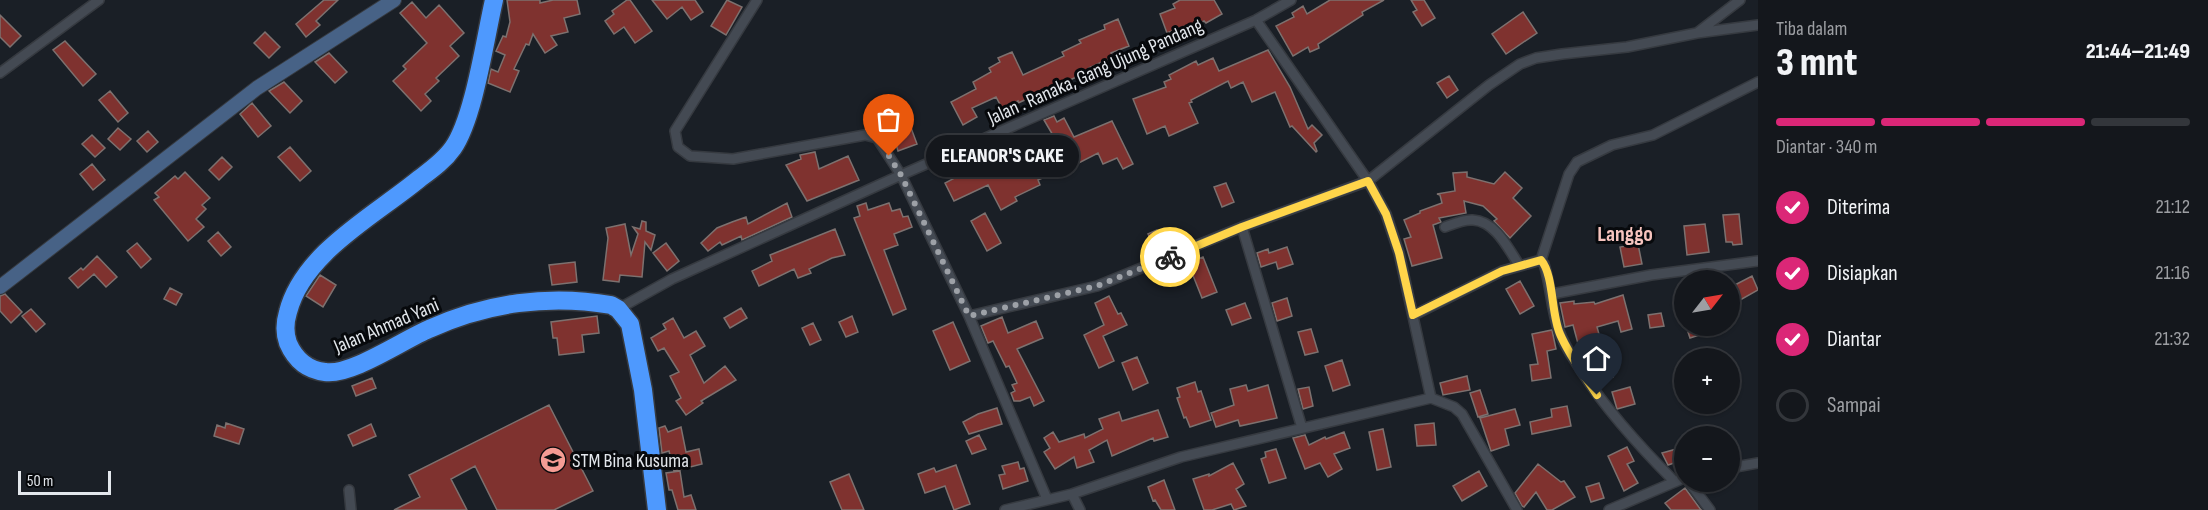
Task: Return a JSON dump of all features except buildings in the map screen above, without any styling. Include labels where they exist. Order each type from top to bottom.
[{"type":"highway","name":"Jalan Ahmad Yani","points":[[494,0],[470,104],[462,130],[453,148],[443,160],[332,245],[303,276],[291,300],[285,320],[285,336],[291,350],[300,361],[313,371],[330,373],[353,366],[429,329],[504,304],[541,300],[600,303],[618,309]]},
{"type":"highway","points":[[618,309],[630,324],[635,344],[643,390],[657,510]]},
{"type":"street","points":[[0,73],[99,0]]},
{"type":"street","points":[[0,287],[257,88],[394,0]]},
{"type":"street","points":[[757,0],[675,131],[678,147],[690,156],[733,159],[865,135],[877,138],[901,175],[969,316],[1047,500]]},
{"type":"street","name":"Jalan . Ranaka, Gang Ujung Pandang","points":[[618,309],[672,279],[901,175],[1256,20],[1290,0]]},
{"type":"street","points":[[1697,33],[1740,0]]},
{"type":"street","points":[[1256,20],[1368,181],[1386,214],[1399,253],[1431,398]]},
{"type":"street","points":[[969,316],[1097,286],[1242,227],[1368,181],[1489,85],[1520,64],[1536,58],[1650,44],[1697,33],[1758,25]]},
{"type":"street","points":[[1541,260],[1569,174],[1577,162],[1612,145],[1653,135],[1758,82]]},
{"type":"street","points":[[1445,227],[1467,220],[1484,222],[1494,230],[1519,265]]},
{"type":"street","points":[[1242,227],[1302,428]]},
{"type":"street","points":[[1413,315],[1502,271],[1541,260]]},
{"type":"street","points":[[1541,260],[1552,294],[1554,315],[1560,333],[1597,395],[1632,439],[1674,481],[1609,510]]},
{"type":"street","points":[[1552,294],[1651,276],[1758,261]]},
{"type":"street","points":[[1005,510],[1072,494],[1181,457],[1431,398],[1454,407],[1462,414],[1517,510]]},
{"type":"street","points":[[1740,466],[1758,463]]},
{"type":"street","points":[[349,490],[351,510]]},
{"type":"street","points":[[1696,492],[1710,510]]},
{"type":"street","points":[[1072,494],[1080,510]]},
{"type":"way so far","points":[[889,156],[901,175],[969,316],[1097,286],[1170,257]]},
{"type":"place","name":"ELEANOR'S CAKE","points":[[889,156]]},
{"type":"place","name":"STM Bina Kusuma","points":[[553,460]]},
{"type":"district","name":"Langgo","points":[[1625,233]]},
{"type":"route","points":[[1170,257],[1242,227],[1368,181],[1386,214],[1399,253],[1413,315],[1502,271],[1541,260],[1545,267],[1552,294],[1554,315],[1560,333],[1597,395]]}]
